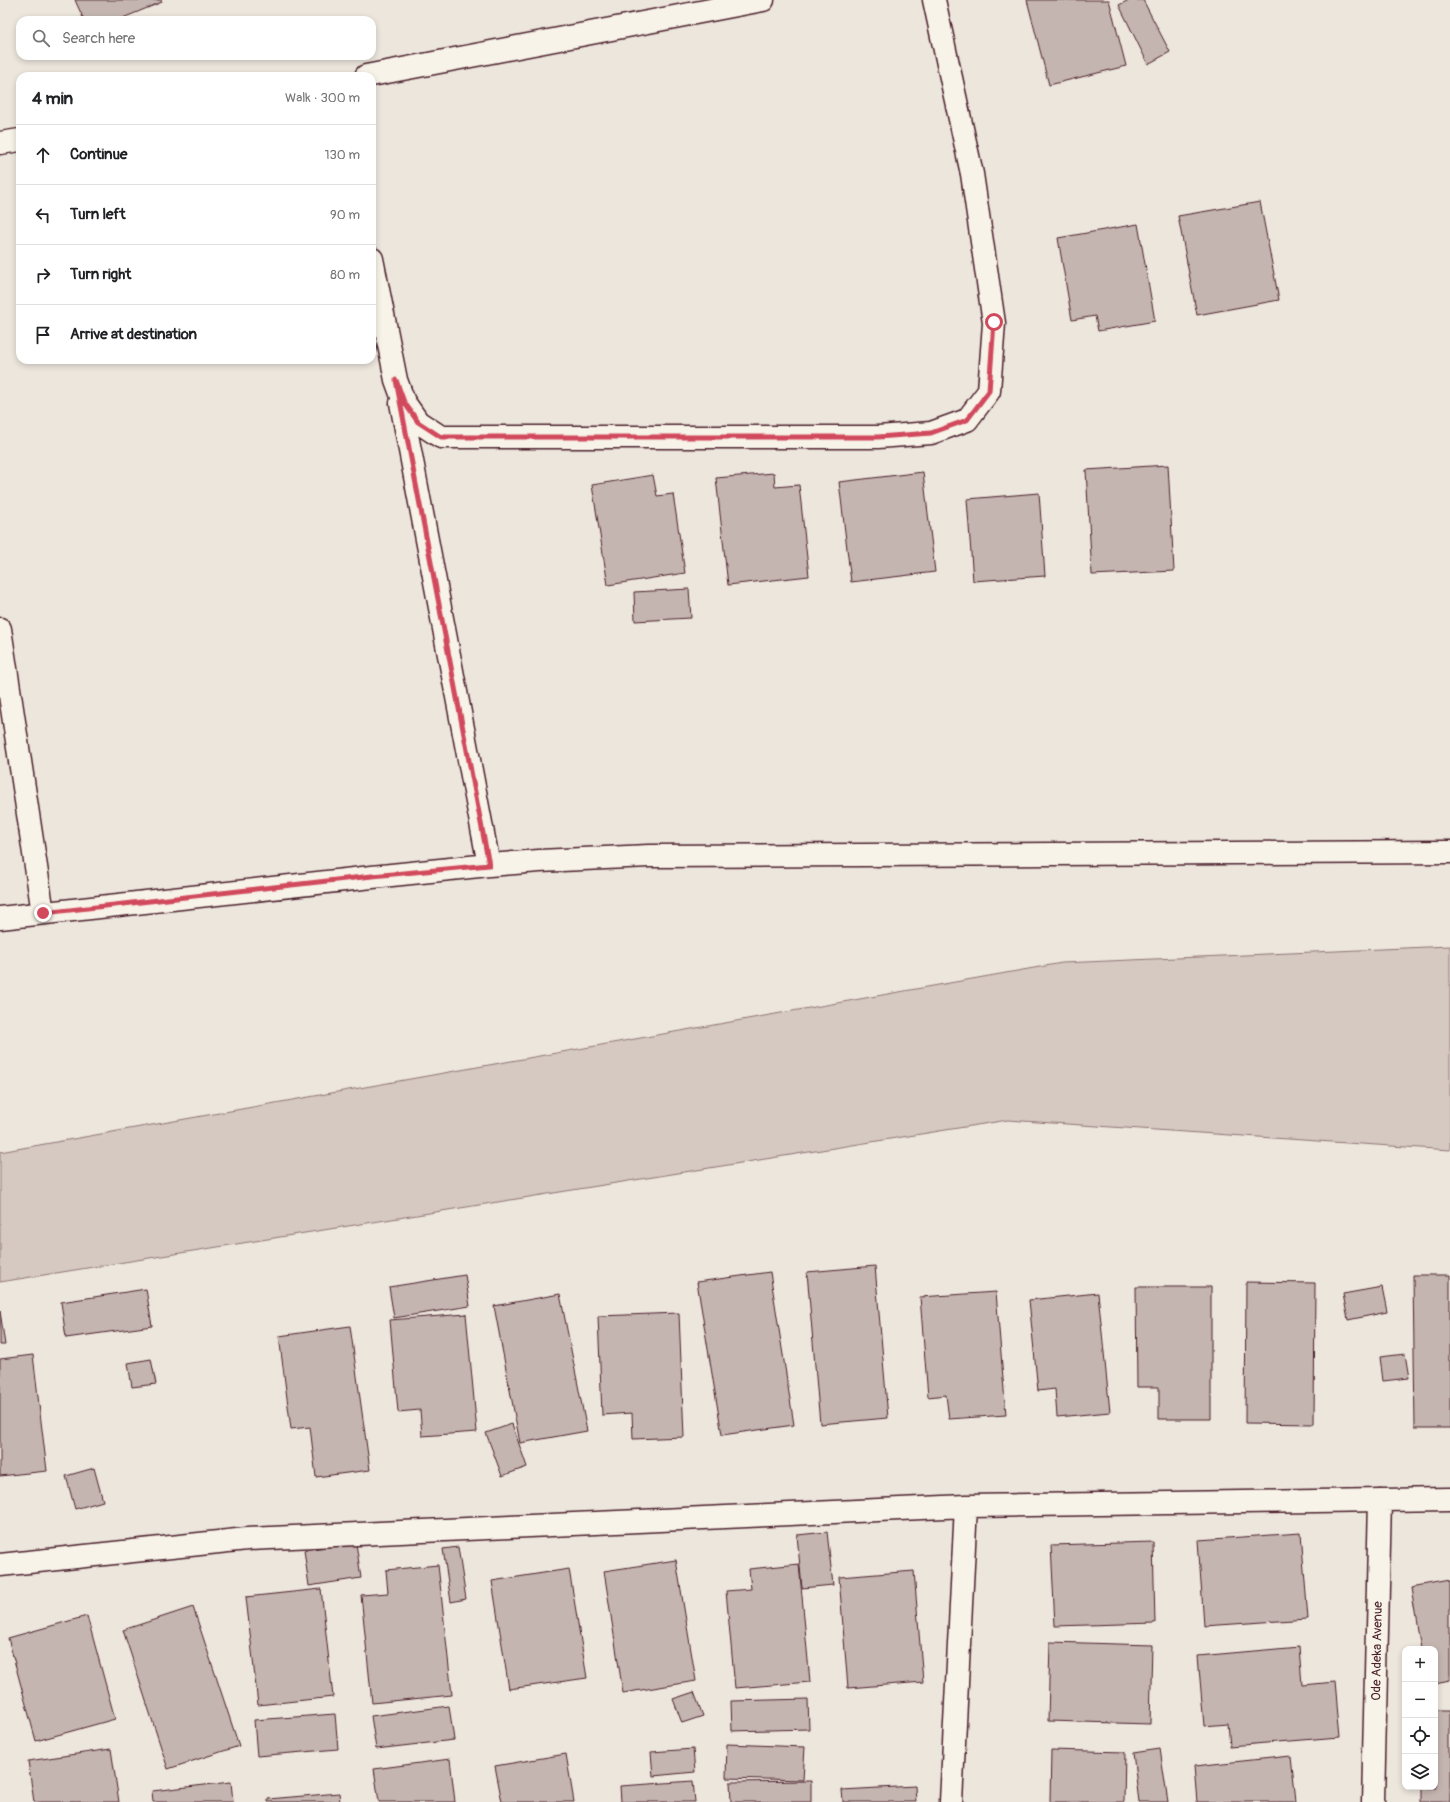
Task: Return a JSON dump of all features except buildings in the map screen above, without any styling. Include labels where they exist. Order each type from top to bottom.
[{"type":"street","points":[[376,74],[763,0]]},
{"type":"street","points":[[396,380],[404,402],[418,422],[441,437],[878,437],[931,433],[967,420],[989,391],[994,322],[972,174],[934,0]]},
{"type":"street","points":[[0,143],[16,141]]},
{"type":"street","points":[[376,279],[489,865]]},
{"type":"street","points":[[0,630],[43,913]]},
{"type":"street","points":[[0,918],[372,876],[539,860],[648,856],[1450,852]]},
{"type":"street","points":[[0,1565],[247,1539],[966,1506],[1450,1499]]},
{"type":"street","name":"Ode Adeka Avenue","points":[[1373,1802],[1380,1500]]},
{"type":"street","points":[[951,1802],[966,1506]]},
{"type":"shaded area","points":[[1450,946],[1450,1150],[1008,1120],[0,1282],[0,1152],[1062,963]]},
{"type":"route","points":[[43,913],[372,876],[489,865],[396,380],[404,402],[418,422],[441,437],[878,437],[931,433],[967,420],[989,391],[994,322]]}]
